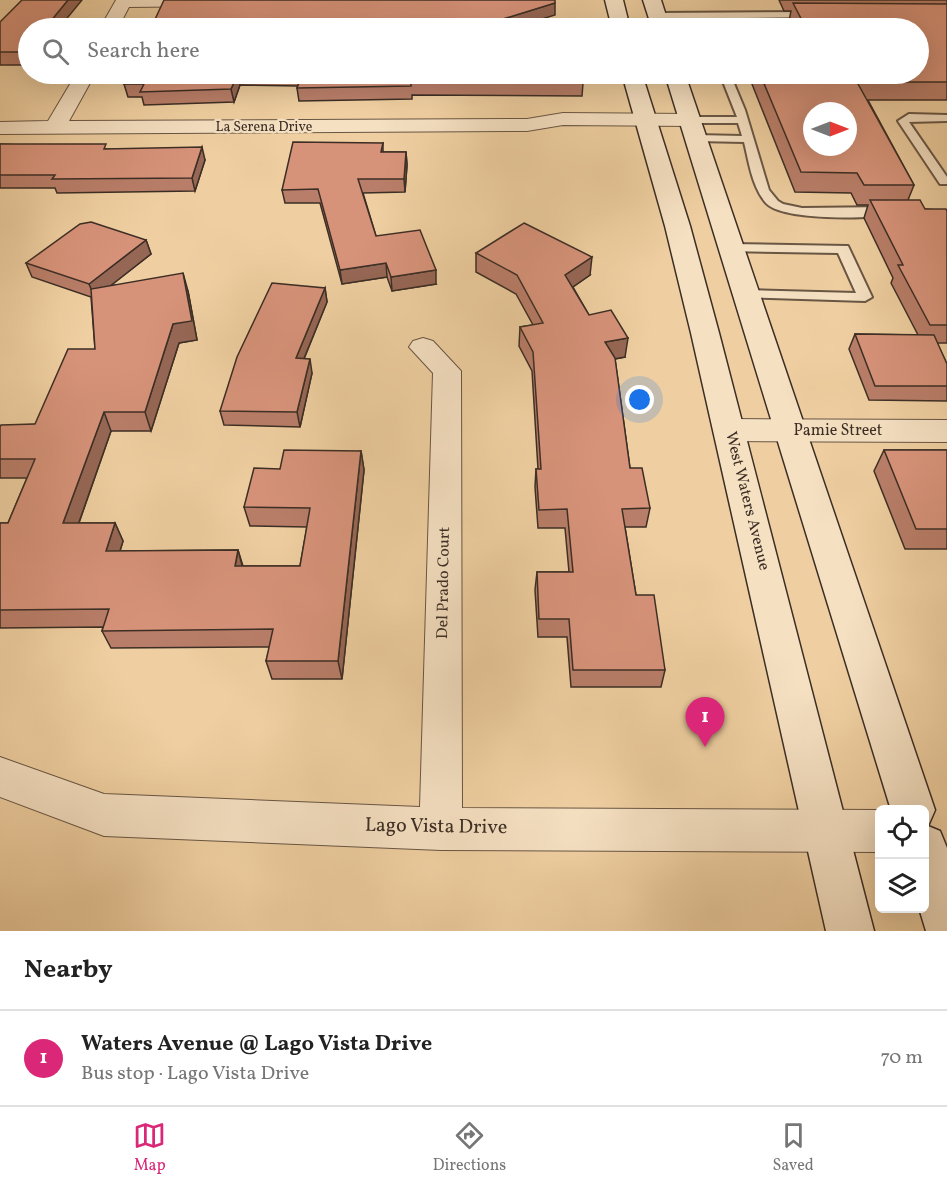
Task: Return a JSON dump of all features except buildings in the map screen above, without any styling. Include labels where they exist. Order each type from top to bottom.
[{"type":"main road","points":[[614,0],[618,18]]},
{"type":"main road","name":"West Waters Avenue","points":[[635,84],[646,129],[674,210],[730,430],[850,931]]},
{"type":"main road","points":[[678,84],[911,805]]},
{"type":"main road","points":[[928,859],[947,923]]},
{"type":"street","points":[[114,18],[123,1],[293,0]]},
{"type":"street","points":[[55,128],[79,84]]},
{"type":"street","name":"La Serena Drive","points":[[0,128],[527,125],[564,136],[646,129],[693,129]]},
{"type":"street","name":"Del Prado Court","points":[[423,347],[447,371],[441,829]]},
{"type":"street","name":"Pamie Street","points":[[730,430],[947,431]]},
{"type":"street","name":"Lago Vista Drive","points":[[0,777],[104,815],[441,829],[875,831]]},
{"type":"lane","points":[[657,15],[817,15]]},
{"type":"lane","points":[[729,84],[763,189],[768,198],[777,206],[800,212],[902,211]]},
{"type":"lane","points":[[944,181],[903,121],[909,117],[947,118]]},
{"type":"lane","points":[[693,129],[742,120]]},
{"type":"lane","points":[[693,129],[748,138]]},
{"type":"lane","points":[[731,248],[843,249],[865,297],[746,294]]},
{"type":"place","name":"Waters Avenue @ Lago Vista Drive","points":[[705,747]]}]
